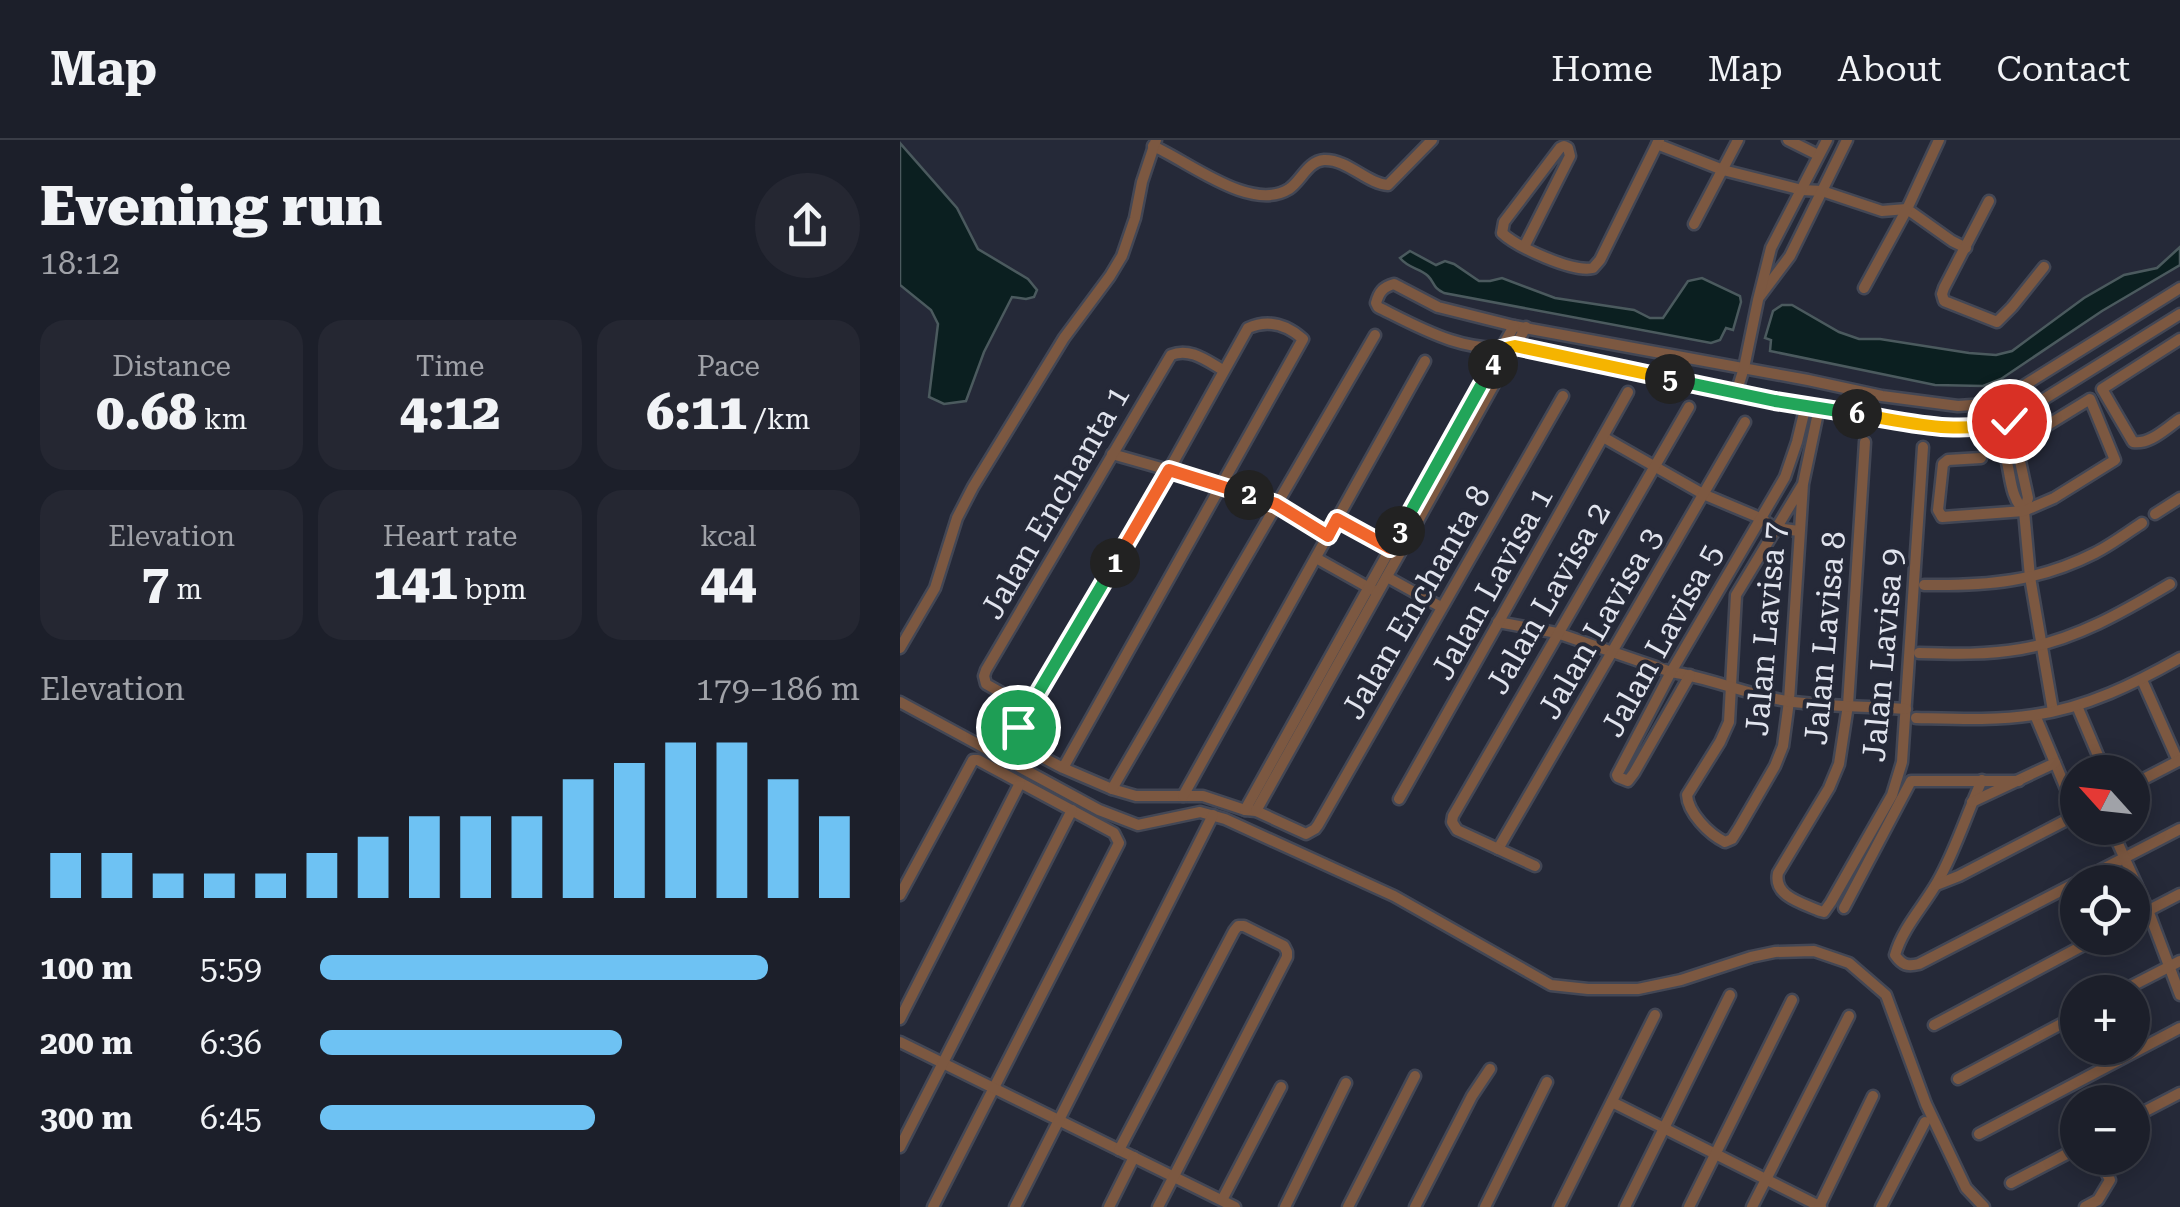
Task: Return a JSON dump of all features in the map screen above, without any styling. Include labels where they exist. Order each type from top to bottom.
[{"type":"street","points":[[900,648],[935,588],[957,518],[973,487],[1064,338],[1116,266],[1135,218],[1155,143],[1241,192],[1267,195],[1288,190],[1314,164],[1326,160],[1388,186],[1432,140]]},
{"type":"street","points":[[1694,224],[1738,140]]},
{"type":"street","points":[[1788,140],[1818,155]]},
{"type":"street","points":[[1736,393],[1771,248],[1827,140]]},
{"type":"street","points":[[1758,300],[1790,256],[1848,140]]},
{"type":"street","points":[[1864,288],[1939,140]]},
{"type":"street","points":[[1524,247],[1570,156],[1568,148],[1560,148],[1504,222],[1502,233],[1509,240],[1524,247],[1579,270],[1593,268],[1658,142],[1723,170],[1822,192],[1882,212],[1907,208],[1966,248]]},
{"type":"street","points":[[1989,201],[1944,288],[1944,301],[1997,322],[2044,267]]},
{"type":"street","points":[[2180,288],[2035,381],[1991,402],[1958,406],[1520,326],[1438,307],[1394,284],[1386,286],[1376,303],[1425,330],[1461,344],[1501,349],[1515,346],[1736,393],[1952,429],[2009,421],[2180,314]]},
{"type":"street","points":[[1063,768],[1303,339],[1278,324],[1262,322],[1248,328],[1014,739],[1019,746],[1063,768],[1112,789],[1136,796],[1203,796],[1251,811],[1395,551],[1515,346],[1520,326]]},
{"type":"street","points":[[1373,590],[1387,577],[1395,551],[1501,349],[1520,326]]},
{"type":"street","points":[[1112,789],[1374,335]]},
{"type":"street","points":[[2180,339],[2102,389],[2133,442],[2145,442],[2180,420]]},
{"type":"street","name":"Jalan Enchanta 1","points":[[1030,709],[992,689],[984,676],[1171,354],[1195,354],[1224,370]]},
{"type":"street","points":[[1183,796],[1425,361]]},
{"type":"street","name":"Jalan Lavisa 1","points":[[1398,799],[1628,392]]},
{"type":"street","name":"Jalan Enchanta 8","points":[[1251,811],[1306,834],[1318,825],[1562,396]]},
{"type":"street","points":[[1981,458],[1944,462],[1940,515],[2024,511],[2054,498],[2114,460],[2088,399],[2033,434]]},
{"type":"street","points":[[1991,402],[2009,421],[2028,498],[2024,511],[2030,577],[2053,711]]},
{"type":"street","points":[[1991,402],[2015,501],[2024,511]]},
{"type":"street","name":"Jalan Lavisa 5","points":[[1690,675],[1634,774],[1628,781],[1623,780],[1616,774],[1619,768],[1785,477],[1806,406]]},
{"type":"street","name":"Jalan Lavisa 2","points":[[1498,849],[1456,830],[1453,816],[1689,407]]},
{"type":"street","name":"Jalan Lavisa 7","points":[[1730,688],[1728,726],[1686,799],[1713,834],[1728,842],[1781,755],[1789,701],[1803,484],[1819,408]]},
{"type":"street","name":"Jalan Lavisa 3","points":[[1498,849],[1746,422]]},
{"type":"street","points":[[1603,437],[1703,494],[1775,528],[1799,531]]},
{"type":"street","name":"Jalan Lavisa 8","points":[[1827,909],[1820,912],[1780,890],[1776,881],[1834,778],[1848,705],[1865,442]]},
{"type":"street","name":"Jalan Lavisa 9","points":[[1827,909],[1892,795],[1902,762],[1924,448]]},
{"type":"street","points":[[1112,454],[1276,504],[1328,536]]},
{"type":"street","points":[[1730,688],[1736,595],[1803,484]]},
{"type":"street","points":[[2155,514],[2180,498]]},
{"type":"street","points":[[1337,519],[1395,551]]},
{"type":"street","points":[[1924,585],[2006,583],[2046,574],[2096,552],[2142,524]]},
{"type":"street","points":[[1316,558],[1373,590]]},
{"type":"street","points":[[1387,577],[1441,607]]},
{"type":"street","points":[[1920,653],[1966,654],[2020,650],[2042,644],[2123,612],[2170,584]]},
{"type":"street","points":[[1498,622],[1556,633],[1672,672],[1789,701],[1906,710]]},
{"type":"street","points":[[1916,718],[2035,715],[2077,706],[2142,680],[2180,658]]},
{"type":"street","points":[[2142,680],[2179,760],[2150,775]]},
{"type":"street","points":[[900,702],[1100,810],[1138,825],[1200,812],[1213,815],[1394,896],[1551,986],[1638,989],[1776,952],[1814,952],[1849,963],[1886,994],[1926,1104],[1966,1188],[1984,1207]]},
{"type":"street","points":[[2077,706],[2098,755]]},
{"type":"street","points":[[2035,715],[2060,775]]},
{"type":"street","points":[[900,895],[970,762],[978,760],[1114,833],[1119,844],[933,1207]]},
{"type":"street","points":[[1972,802],[2055,763]]},
{"type":"street","points":[[1982,780],[1950,858],[1899,940],[1895,955],[1902,964],[1919,964],[2180,829]]},
{"type":"street","points":[[1844,908],[1910,781],[2018,780]]},
{"type":"street","points":[[900,1018],[1020,783]]},
{"type":"street","points":[[900,1147],[1072,810]]},
{"type":"street","points":[[1014,1207],[1213,815]]},
{"type":"street","points":[[1936,884],[1960,876],[2060,824]]},
{"type":"street","points":[[2120,845],[2129,865]]},
{"type":"street","points":[[1498,849],[1534,866]]},
{"type":"street","points":[[1950,858],[1960,876]]},
{"type":"street","points":[[2150,909],[2180,894]]},
{"type":"street","points":[[2150,916],[2180,995]]},
{"type":"street","points":[[1119,1150],[1238,926],[1284,946],[1287,957],[1158,1207]]},
{"type":"street","points":[[1934,1025],[2065,955]]},
{"type":"street","points":[[2150,976],[2180,961]]},
{"type":"street","points":[[1625,1207],[1730,995]]},
{"type":"street","points":[[1689,1207],[1792,1000]]},
{"type":"street","points":[[1559,1207],[1655,1015]]},
{"type":"street","points":[[1752,1207],[1849,1016]]},
{"type":"street","points":[[1958,1079],[2060,1025]]},
{"type":"street","points":[[1979,1134],[2180,1028]]},
{"type":"street","points":[[900,1042],[1235,1207]]},
{"type":"street","points":[[1415,1207],[1490,1069]]},
{"type":"street","points":[[1348,1207],[1415,1076]]},
{"type":"street","points":[[1486,1207],[1547,1082]]},
{"type":"street","points":[[1285,1207],[1346,1083]]},
{"type":"street","points":[[1222,1200],[1281,1087]]},
{"type":"street","points":[[2150,1109],[2180,1093]]},
{"type":"street","points":[[1612,1102],[1820,1207],[1874,1096]]},
{"type":"street","points":[[1880,1207],[1924,1122]]},
{"type":"street","points":[[1109,1207],[1134,1157]]},
{"type":"street","points":[[2011,1184],[2060,1158]]},
{"type":"street","points":[[2084,1207],[2098,1200],[2110,1180],[2108,1175]]},
{"type":"shaded area","points":[[900,143],[957,208],[978,249],[1028,279],[1037,290],[1034,297],[1012,297],[984,352],[966,401],[944,404],[929,397],[938,324],[931,310],[900,285]]},
{"type":"shaded area","points":[[2180,247],[2180,265],[2102,311],[2001,379],[1983,386],[1935,385],[1770,351],[1771,340],[1765,338],[1773,311],[1782,305],[1792,305],[1859,339],[1996,355],[2012,351],[2084,298],[2124,275],[2157,268]]},
{"type":"shaded area","points":[[1410,251],[1436,265],[1445,261],[1454,264],[1479,281],[1502,278],[1555,298],[1634,310],[1650,318],[1663,318],[1688,281],[1702,278],[1740,296],[1741,302],[1733,330],[1726,328],[1720,340],[1711,343],[1444,293],[1425,273],[1400,258]]},
{"type":"route","points":[[1018,727],[1169,470],[1276,504],[1328,536],[1337,519],[1390,548],[1501,349],[1515,346],[1775,401],[1922,426],[1978,428],[2009,421]]}]
